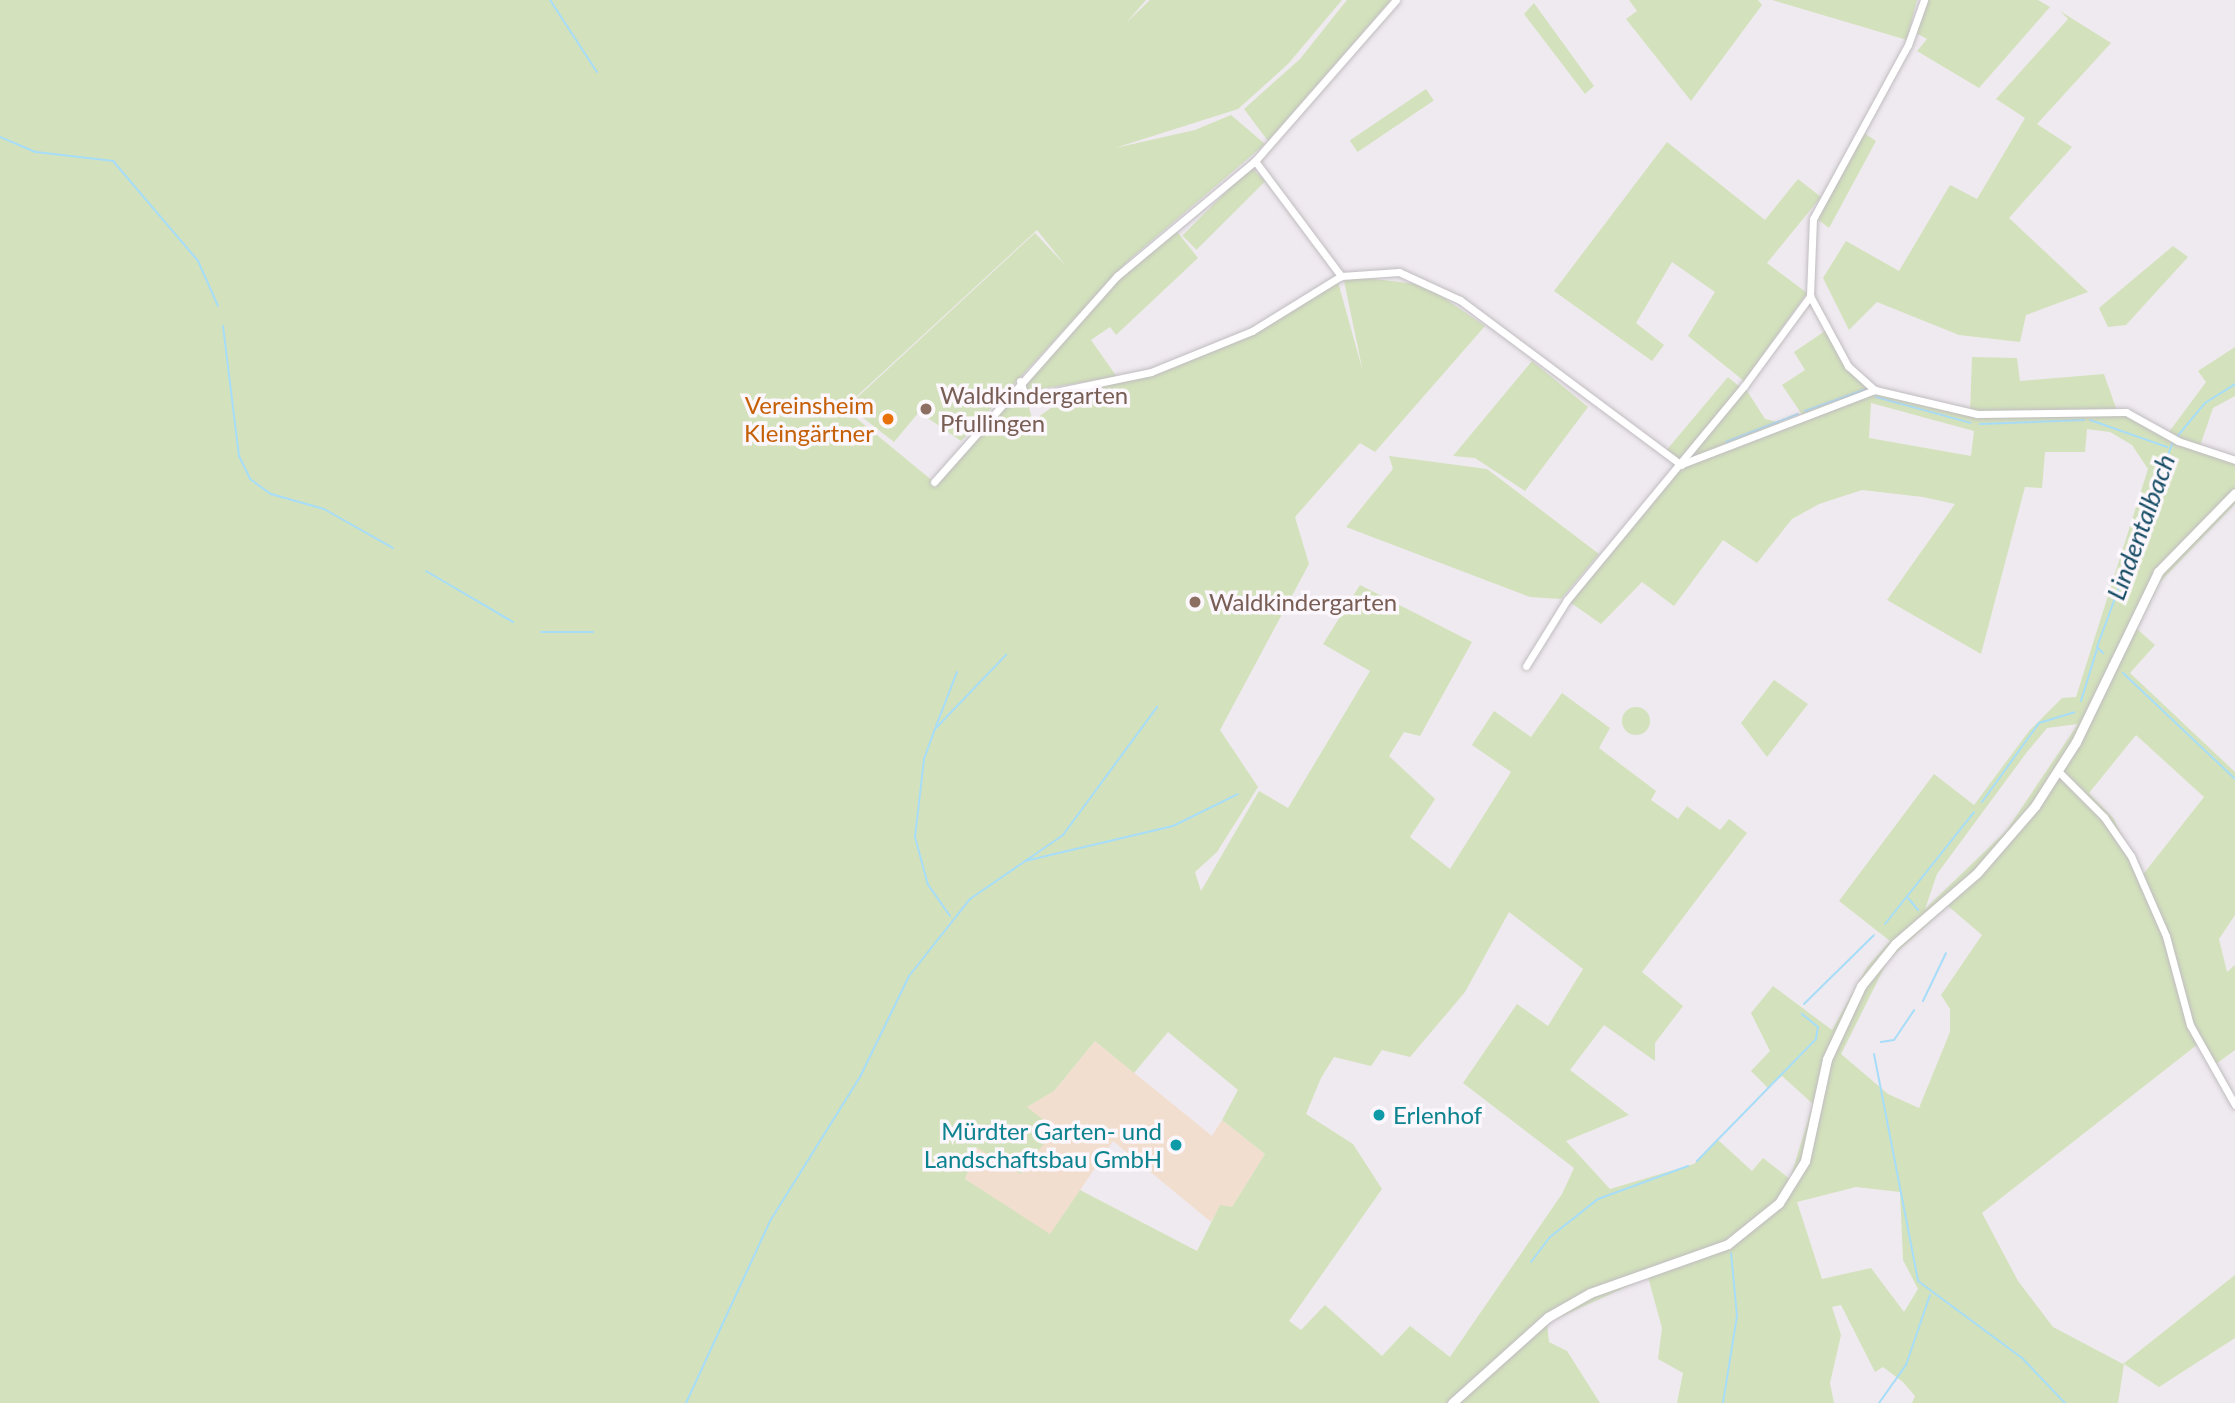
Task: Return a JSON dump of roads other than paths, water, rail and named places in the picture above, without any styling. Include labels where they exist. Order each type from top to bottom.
[{"type":"street","points":[[934,482],[1020,380],[1116,276],[1255,161],[1396,0]]},
{"type":"street","points":[[1924,0],[1908,45],[1813,219],[1810,296],[1848,366],[1875,390],[1977,414],[2126,412],[2166,436],[2235,460]]},
{"type":"street","points":[[1255,161],[1340,276]]},
{"type":"street","points":[[1020,380],[1026,398],[1151,372],[1252,331],[1340,276],[1399,272],[1428,281],[1681,465]]},
{"type":"street","points":[[1526,666],[1567,600],[1681,465],[1810,296]]},
{"type":"street","points":[[1681,465],[1875,390]]},
{"type":"street","points":[[1452,1403],[1514,1341],[1571,1303],[1700,1257],[1762,1221],[1805,1161],[1828,1059],[1846,1011],[1895,944],[1977,873],[2059,772],[2158,572],[2235,493]]},
{"type":"street","points":[[2059,772],[2104,817],[2131,856],[2166,936],[2190,1025],[2235,1105]]},
{"type":"waterway","points":[[550,0],[597,72]]},
{"type":"waterway","points":[[0,137],[36,152],[113,161],[198,261],[218,306]]},
{"type":"waterway","points":[[223,326],[239,456],[250,479],[271,494],[324,509],[393,548]]},
{"type":"waterway","name":"Lindentalbach","points":[[2176,438],[2205,403],[2235,384]]},
{"type":"waterway","points":[[1805,411],[1866,389]]},
{"type":"waterway","points":[[1876,397],[1971,423]]},
{"type":"waterway","points":[[1726,442],[1798,414]]},
{"type":"waterway","points":[[1980,424],[2084,420]]},
{"type":"waterway","points":[[2090,420],[2167,447]]},
{"type":"waterway","name":"Lindentalbach","points":[[2103,653],[2097,647],[2173,442]]},
{"type":"waterway","points":[[426,571],[513,622]]},
{"type":"waterway","points":[[541,632],[593,632]]},
{"type":"waterway","points":[[2081,701],[2097,649]]},
{"type":"waterway","points":[[950,916],[928,885],[915,837],[924,759],[935,729],[1006,655]]},
{"type":"waterway","points":[[936,726],[957,672]]},
{"type":"waterway","name":"Lindentalbach","points":[[2123,673],[2235,779]]},
{"type":"waterway","points":[[686,1403],[770,1221],[860,1077],[909,976],[970,899],[1063,835],[1157,707]]},
{"type":"waterway","points":[[1982,802],[2039,723],[2074,712]]},
{"type":"waterway","points":[[1025,861],[1173,826],[1238,794]]},
{"type":"waterway","points":[[1885,924],[1974,812]]},
{"type":"waterway","points":[[1908,898],[1918,910]]},
{"type":"waterway","points":[[1804,1004],[1874,935]]},
{"type":"waterway","points":[[1923,1001],[1946,953]]},
{"type":"waterway","points":[[1881,1042],[1894,1040],[1914,1010]]},
{"type":"waterway","points":[[1697,1161],[1816,1039],[1818,1027],[1802,1014]]},
{"type":"waterway","points":[[1874,1054],[1918,1281],[2022,1358],[2065,1403]]},
{"type":"waterway","points":[[1531,1262],[1550,1237],[1598,1199],[1688,1166]]},
{"type":"waterway","points":[[1723,1403],[1737,1316],[1731,1253]]},
{"type":"waterway","points":[[1879,1403],[1906,1365],[1930,1295]]},
{"type":"place","name":"Waldkindergarten Pfullingen","points":[[926,409]]},
{"type":"place","name":"Vereinsheim Kleingärtner","points":[[888,419]]},
{"type":"place","name":"Waldkindergarten","points":[[1195,602]]},
{"type":"place","name":"Erlenhof","points":[[1379,1115]]},
{"type":"place","name":"Mürdter Garten- und Landschaftsbau GmbH","points":[[1176,1145]]}]
